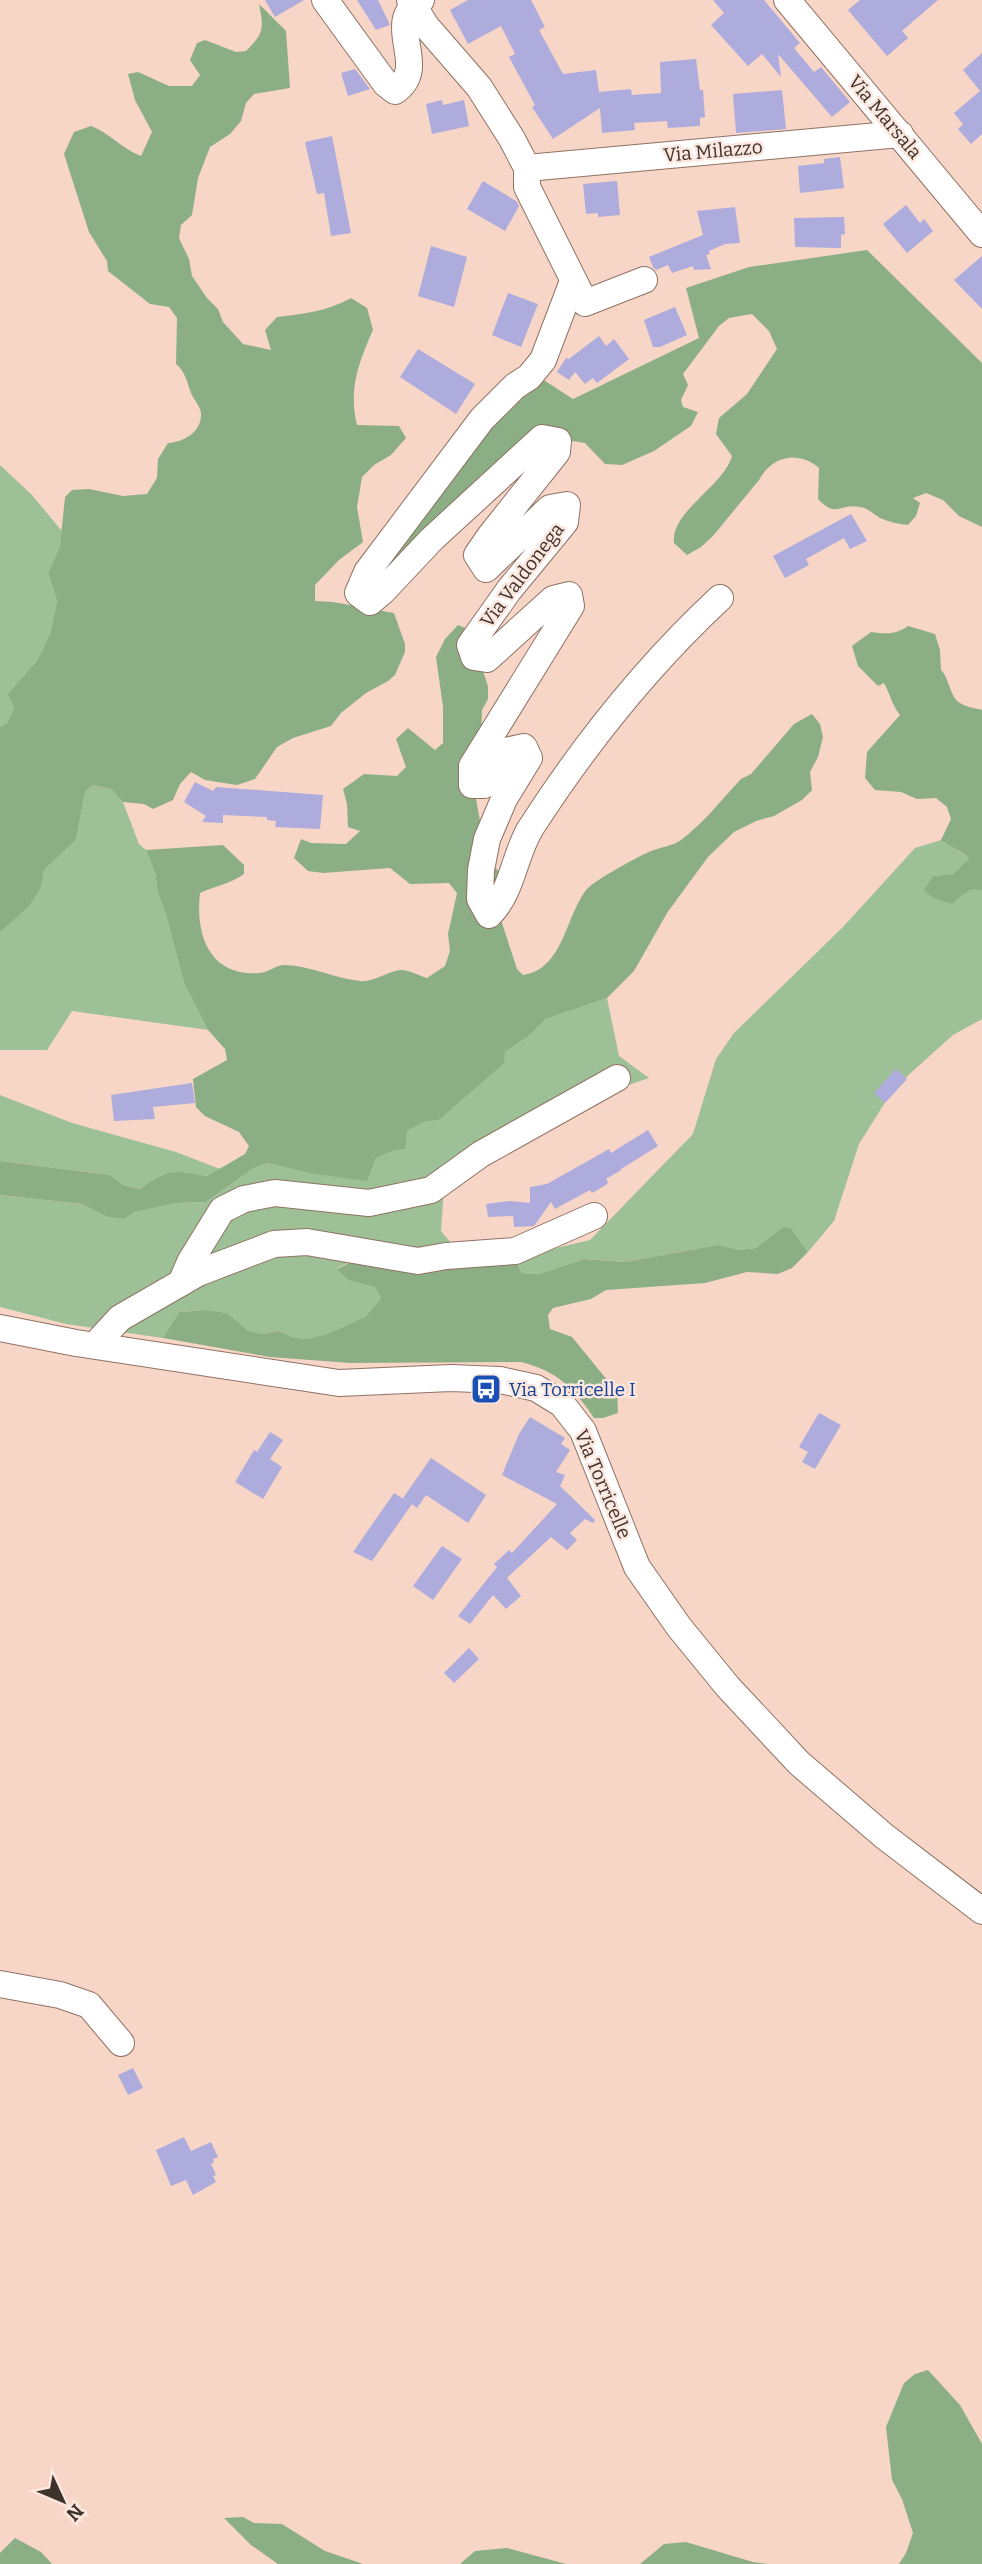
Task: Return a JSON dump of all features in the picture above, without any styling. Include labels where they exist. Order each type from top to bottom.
[{"type":"street","points":[[325,0],[379,74],[395,91],[404,85],[410,71],[404,19],[414,2]]},
{"type":"street","name":"Via Marsala","points":[[787,0],[982,234]]},
{"type":"street","points":[[414,2],[426,26],[479,87],[527,168],[527,187],[585,303],[644,280]]},
{"type":"street","name":"Via Milazzo","points":[[527,168],[900,134]]},
{"type":"street","name":"Via Valdonega","points":[[573,281],[543,360],[529,377],[514,386],[482,419],[367,572],[358,593],[370,601],[383,591],[432,538],[542,438],[558,441],[558,453],[477,555],[486,569],[550,508],[567,505],[565,522],[509,590],[470,645],[474,657],[487,659],[552,599],[569,595],[570,606],[472,766],[472,785],[484,785],[510,750],[524,747],[529,758],[504,799],[487,839],[481,870],[480,899],[489,915],[500,905],[528,832],[566,777],[642,678],[674,642],[720,598]]},
{"type":"street","points":[[181,1283],[190,1262],[222,1210],[244,1199],[275,1193],[369,1203],[431,1190],[481,1154],[617,1078]]},
{"type":"street","points":[[95,1345],[120,1318],[198,1273],[274,1244],[307,1242],[418,1261],[446,1256],[515,1251],[594,1216]]},
{"type":"street","name":"Via Torricelle","points":[[0,1328],[339,1383],[451,1378],[500,1380],[536,1388],[562,1404],[583,1431],[637,1567],[679,1627],[728,1687],[799,1763],[884,1836],[982,1911]]},
{"type":"street","points":[[0,1984],[60,1995],[89,2005],[121,2043]]},
{"type":"green space","points":[[259,4],[286,31],[290,88],[254,94],[246,103],[241,121],[230,134],[210,147],[198,178],[192,215],[181,225],[179,238],[189,259],[192,276],[218,309],[223,322],[243,344],[271,350],[265,330],[277,317],[316,311],[351,298],[367,308],[373,330],[356,376],[354,399],[357,425],[399,426],[406,438],[391,455],[374,465],[362,477],[357,507],[363,542],[339,560],[315,585],[315,601],[394,613],[405,644],[405,652],[395,675],[388,681],[366,693],[341,713],[331,726],[293,738],[277,747],[255,779],[237,785],[205,780],[191,772],[180,784],[173,800],[153,809],[144,804],[123,802],[111,789],[93,785],[85,792],[76,840],[44,870],[41,888],[29,906],[0,932],[0,727],[7,723],[14,708],[8,694],[37,661],[50,634],[57,601],[48,573],[60,546],[65,497],[72,490],[89,489],[123,496],[147,494],[157,478],[158,459],[168,443],[191,435],[201,420],[201,413],[184,373],[176,364],[177,318],[169,307],[150,304],[108,271],[107,261],[89,232],[64,154],[74,132],[91,126],[141,156],[152,132],[135,100],[128,74],[138,72],[169,86],[192,86],[200,75],[190,60],[197,43],[205,40],[236,52],[246,51],[261,30]]},
{"type":"green space","points":[[867,250],[982,363],[982,527],[959,516],[943,500],[926,493],[913,498],[920,503],[916,516],[908,525],[880,518],[863,508],[830,508],[818,499],[819,468],[803,459],[786,458],[771,465],[764,472],[713,536],[701,547],[687,555],[674,543],[680,521],[719,478],[732,456],[716,434],[719,418],[747,394],[777,349],[769,331],[752,314],[729,318],[719,326],[683,374],[688,385],[681,400],[683,407],[698,412],[691,426],[654,451],[622,465],[605,464],[585,443],[552,438],[407,560],[391,557],[460,459],[530,391],[536,375],[573,399],[699,338],[686,288],[749,267]]},
{"type":"green space","points":[[0,465],[32,495],[62,531],[60,546],[48,573],[57,601],[50,634],[37,661],[9,694],[14,708],[7,723],[0,727]]},
{"type":"green space","points":[[458,625],[477,633],[482,668],[488,686],[488,699],[482,710],[480,765],[474,788],[481,847],[508,885],[501,920],[517,969],[523,975],[537,971],[547,963],[562,940],[587,889],[637,858],[681,840],[705,819],[741,779],[751,774],[794,724],[812,714],[820,724],[823,737],[818,757],[810,772],[812,790],[802,800],[774,816],[734,832],[708,857],[667,913],[634,971],[607,998],[546,1019],[529,1036],[505,1052],[504,1063],[439,1120],[424,1122],[407,1131],[405,1149],[376,1158],[367,1181],[308,1173],[267,1163],[254,1168],[206,1202],[177,1203],[134,1212],[124,1219],[107,1217],[82,1204],[0,1195],[0,1161],[110,1175],[123,1185],[140,1189],[171,1172],[207,1176],[245,1154],[249,1146],[239,1132],[205,1116],[196,1107],[193,1079],[227,1060],[225,1049],[208,1030],[184,983],[158,893],[155,873],[146,850],[223,845],[244,865],[244,874],[200,893],[200,924],[209,951],[229,968],[260,973],[281,965],[295,966],[365,981],[401,970],[427,978],[445,966],[450,951],[448,934],[457,893],[449,883],[410,884],[390,868],[323,873],[308,871],[294,858],[301,839],[311,843],[346,844],[360,831],[348,827],[343,789],[364,774],[397,776],[406,767],[396,739],[408,728],[435,750],[443,743],[443,707],[436,657],[445,639]]},
{"type":"green space","points":[[908,626],[935,634],[940,650],[941,670],[956,700],[982,710],[982,890],[969,891],[952,904],[933,898],[924,890],[933,876],[953,874],[969,858],[941,840],[951,819],[947,807],[936,798],[917,799],[901,792],[875,790],[865,778],[867,752],[900,715],[884,683],[878,686],[858,666],[852,646],[871,632],[890,633]]},
{"type":"green space","points":[[93,785],[111,789],[123,802],[139,844],[146,850],[155,873],[158,893],[184,983],[208,1030],[72,1011],[47,1050],[0,1050],[0,932],[41,888],[44,870],[76,840],[85,792]]},
{"type":"green space","points":[[941,840],[969,858],[953,874],[933,876],[966,892],[982,890],[982,1019],[953,1035],[894,1088],[859,1144],[834,1221],[808,1252],[791,1228],[783,1227],[756,1248],[740,1250],[718,1245],[625,1262],[584,1259],[539,1274],[522,1273],[514,1258],[590,1240],[693,1134],[716,1059],[734,1033],[843,927],[915,848]]},
{"type":"green space","points":[[607,998],[619,1056],[649,1078],[559,1109],[444,1187],[441,1231],[462,1256],[371,1252],[337,1268],[348,1280],[374,1287],[381,1298],[365,1317],[327,1334],[306,1339],[279,1331],[263,1334],[247,1331],[227,1313],[207,1310],[179,1312],[163,1338],[66,1324],[0,1307],[0,1195],[82,1204],[107,1217],[123,1219],[133,1212],[177,1203],[206,1202],[254,1168],[267,1163],[308,1173],[371,1168],[376,1158],[395,1150],[407,1131],[424,1122],[439,1120],[505,1052],[529,1036],[546,1019]]},
{"type":"green space","points":[[0,1095],[72,1123],[176,1152],[220,1169],[207,1176],[171,1172],[140,1189],[123,1185],[110,1175],[0,1161]]},
{"type":"green space","points":[[783,1227],[791,1228],[808,1252],[792,1268],[778,1274],[747,1272],[705,1283],[606,1290],[591,1299],[553,1308],[548,1315],[550,1329],[572,1337],[617,1392],[618,1413],[603,1418],[594,1418],[564,1382],[545,1370],[521,1362],[350,1363],[270,1357],[163,1338],[179,1312],[207,1310],[227,1313],[248,1331],[263,1334],[279,1331],[306,1339],[327,1334],[365,1317],[381,1298],[374,1287],[348,1280],[337,1269],[371,1252],[514,1258],[522,1273],[539,1274],[584,1259],[625,1262],[718,1245],[740,1250],[756,1248]]},
{"type":"green space","points":[[928,2370],[960,2405],[982,2444],[982,2564],[899,2564],[913,2533],[902,2499],[892,2480],[886,2427],[904,2383],[915,2374]]},
{"type":"green space","points":[[243,2517],[254,2523],[282,2524],[325,2551],[363,2564],[278,2564],[251,2545],[224,2518]]},
{"type":"green space","points":[[15,2538],[41,2552],[52,2564],[0,2564],[0,2553]]},
{"type":"green space","points":[[686,2542],[753,2562],[769,2564],[640,2564],[664,2544]]},
{"type":"green space","points":[[507,2548],[566,2564],[460,2564],[475,2551]]},
{"type":"building","points":[[265,0],[304,0],[275,17]]},
{"type":"building","points":[[357,0],[378,0],[390,25],[376,30]]},
{"type":"building","points":[[468,0],[531,0],[545,27],[539,30],[563,74],[596,70],[599,92],[631,89],[632,95],[661,93],[660,62],[696,59],[700,90],[703,90],[705,117],[700,118],[700,126],[668,128],[667,121],[634,123],[635,130],[602,133],[600,108],[553,139],[532,107],[535,105],[509,57],[515,54],[501,26],[468,44],[450,10]]},
{"type":"building","points":[[713,0],[764,0],[800,43],[794,48],[814,72],[821,67],[850,102],[832,117],[778,54],[781,77],[762,54],[748,66],[711,25],[724,13]]},
{"type":"building","points":[[860,0],[938,0],[902,31],[908,38],[887,56],[848,10]]},
{"type":"building","points":[[982,53],[982,134],[971,144],[958,129],[963,124],[954,113],[980,91],[963,70]]},
{"type":"building","points":[[355,69],[370,89],[348,96],[341,73]]},
{"type":"building","points":[[782,90],[786,129],[736,133],[733,94]]},
{"type":"building","points":[[442,100],[443,105],[464,100],[469,126],[432,134],[426,104]]},
{"type":"building","points":[[332,136],[351,233],[331,236],[324,193],[317,194],[305,142]]},
{"type":"building","points":[[840,157],[844,188],[800,193],[798,166],[824,163],[824,159]]},
{"type":"building","points":[[483,181],[516,201],[519,206],[505,231],[467,209]]},
{"type":"building","points":[[617,181],[620,215],[598,217],[598,213],[586,214],[583,184]]},
{"type":"building","points":[[906,205],[920,223],[924,219],[933,231],[907,253],[883,224]]},
{"type":"building","points":[[735,207],[740,243],[725,244],[709,251],[710,254],[706,255],[711,269],[694,270],[693,266],[672,273],[668,265],[656,270],[653,267],[649,257],[703,235],[697,211]]},
{"type":"building","points":[[844,217],[845,234],[841,235],[841,248],[795,247],[794,218]]},
{"type":"building","points":[[431,246],[467,257],[454,307],[418,296]]},
{"type":"building","points":[[982,256],[982,309],[954,280]]},
{"type":"building","points":[[508,293],[538,304],[521,347],[492,335]]},
{"type":"building","points":[[675,307],[687,335],[660,347],[653,347],[644,320]]},
{"type":"building","points":[[599,336],[606,346],[614,339],[629,359],[597,383],[593,378],[585,384],[575,372],[569,380],[557,372],[566,358],[569,359]]},
{"type":"building","points":[[418,349],[475,384],[456,414],[400,377]]},
{"type":"building","points":[[851,514],[867,541],[850,549],[844,538],[806,559],[809,565],[785,578],[773,556]]},
{"type":"building","points":[[195,782],[213,791],[216,787],[323,795],[320,829],[275,827],[276,821],[267,820],[267,817],[223,815],[223,823],[202,822],[206,816],[184,802]]},
{"type":"building","points":[[896,1069],[907,1079],[885,1103],[874,1093]]},
{"type":"building","points":[[192,1083],[195,1103],[153,1107],[155,1119],[114,1121],[111,1095]]},
{"type":"building","points":[[648,1130],[658,1146],[606,1179],[606,1185],[592,1193],[590,1190],[555,1209],[551,1202],[534,1226],[514,1227],[513,1216],[488,1217],[486,1204],[510,1201],[530,1203],[530,1187],[547,1184],[609,1149],[611,1153]]},
{"type":"building","points":[[819,1413],[841,1425],[815,1469],[802,1462],[808,1452],[799,1447]]},
{"type":"building","points":[[530,1417],[565,1438],[561,1444],[570,1450],[556,1472],[565,1475],[560,1486],[595,1520],[593,1523],[585,1519],[570,1533],[577,1540],[567,1550],[551,1537],[507,1578],[521,1596],[506,1609],[493,1595],[470,1624],[458,1616],[497,1567],[494,1564],[509,1550],[512,1553],[557,1504],[502,1475],[519,1434]]},
{"type":"building","points":[[270,1432],[283,1440],[270,1459],[282,1467],[263,1499],[235,1482],[254,1450],[257,1452]]},
{"type":"building","points":[[431,1458],[486,1495],[468,1523],[426,1495],[417,1508],[412,1504],[372,1561],[353,1552],[394,1493],[410,1503],[403,1498]]},
{"type":"building","points":[[442,1546],[462,1559],[433,1600],[413,1586]]},
{"type":"building","points":[[469,1648],[479,1659],[454,1683],[444,1673]]},
{"type":"building","points":[[133,2068],[143,2088],[128,2095],[118,2075]]},
{"type":"building","points":[[184,2137],[191,2151],[211,2142],[218,2157],[213,2159],[211,2164],[216,2182],[193,2195],[186,2180],[171,2186],[156,2150]]},
{"type":"place","name":"Via Torricelle I","points":[[486,1389]]}]
